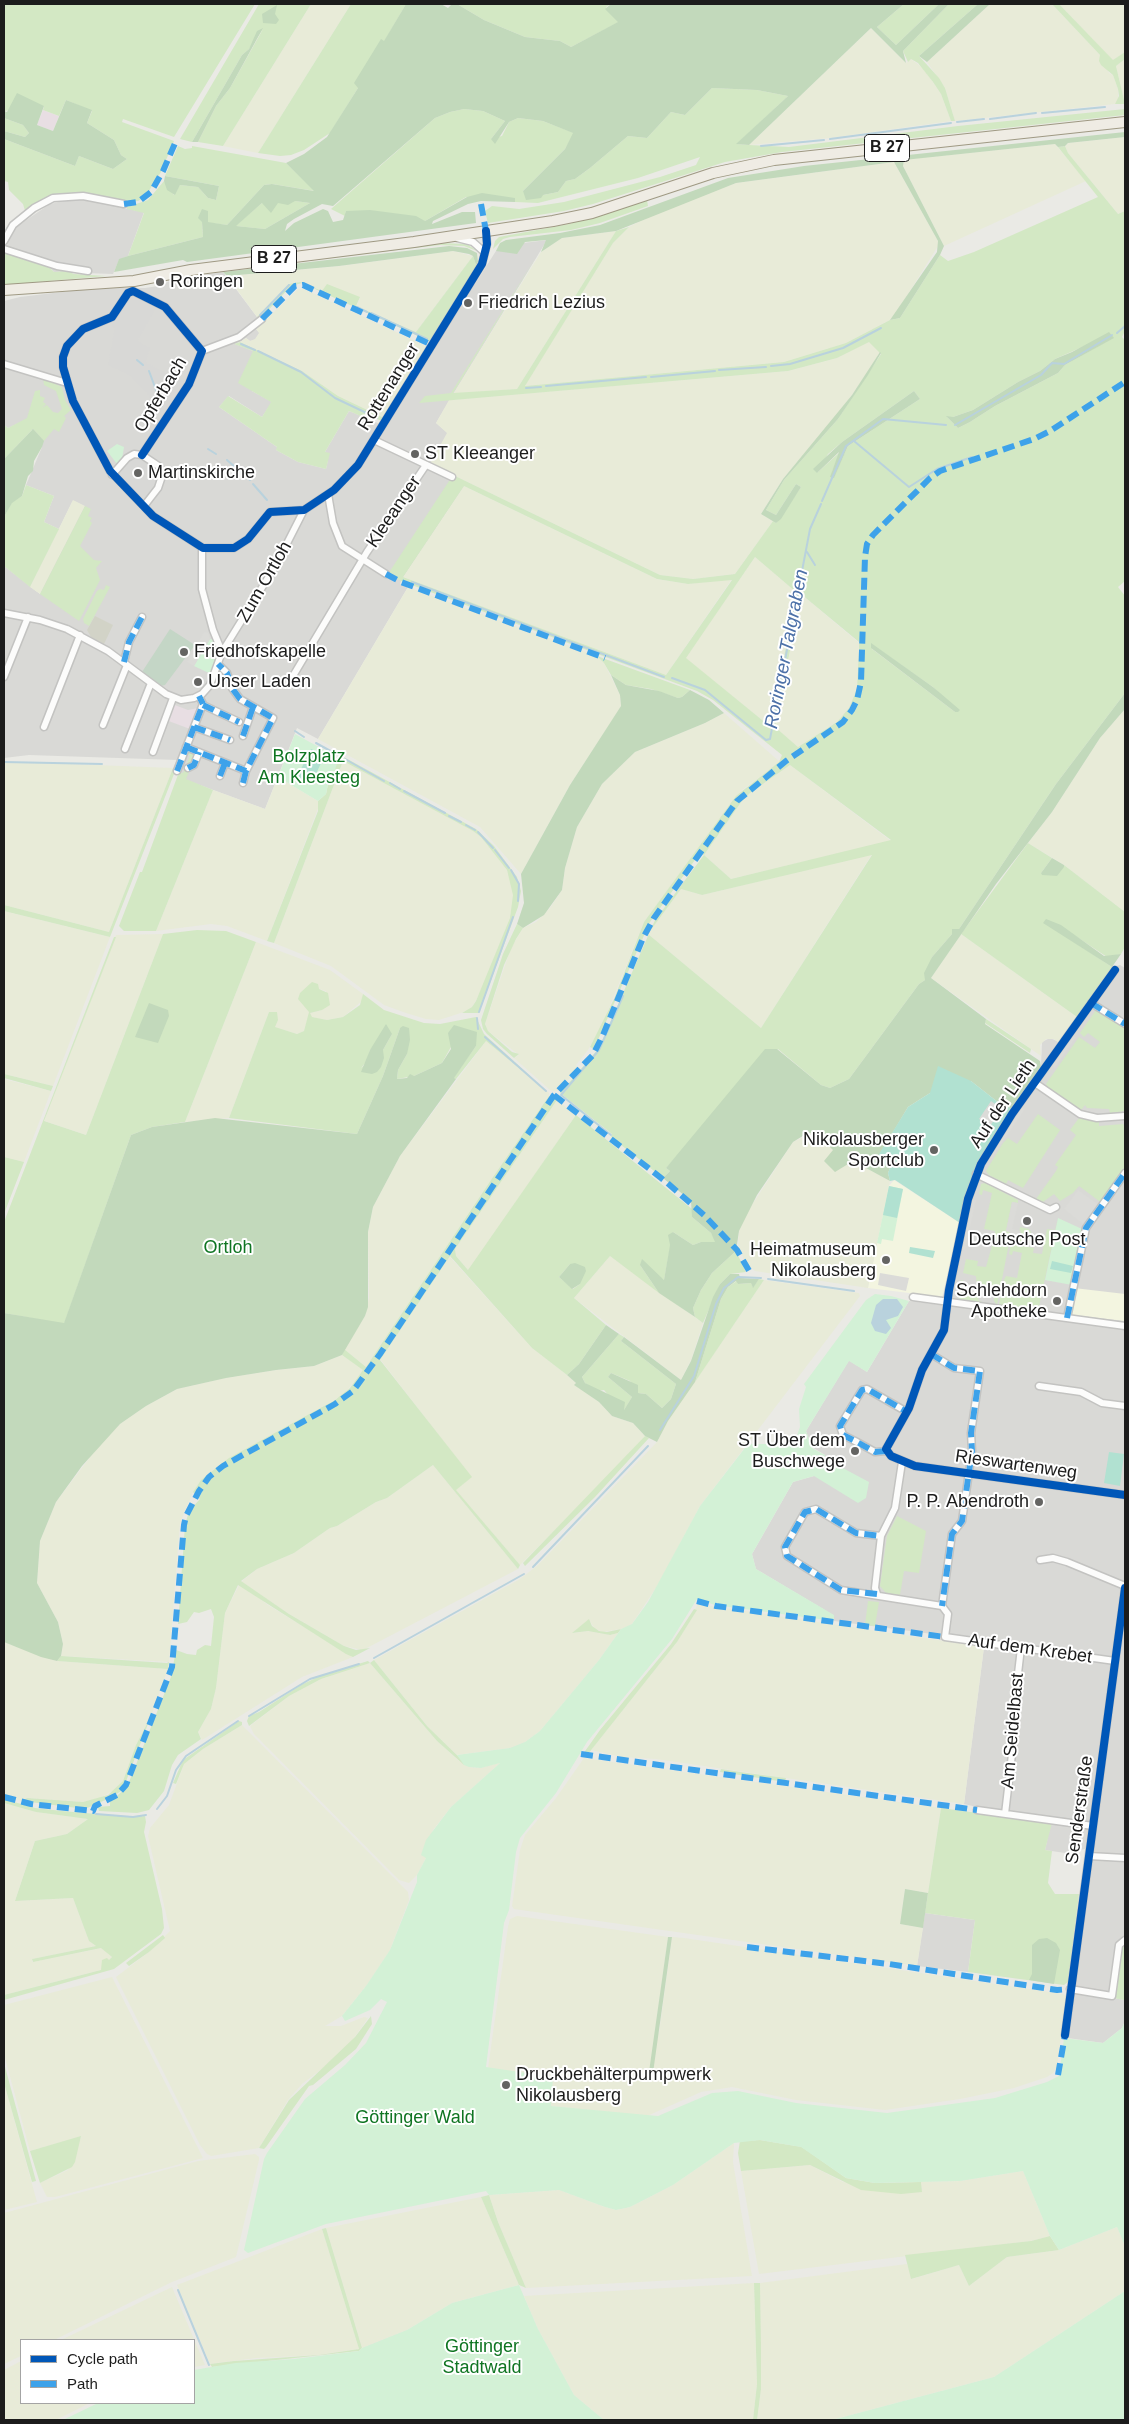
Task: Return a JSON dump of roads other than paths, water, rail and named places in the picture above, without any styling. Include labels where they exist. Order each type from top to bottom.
[{"type":"main road","name":"B 27","points":[[4,290],[129,282],[191,270],[486,231],[592,213],[713,173],[764,162],[1125,122]]},
{"type":"street","points":[[4,241],[13,226],[34,208],[53,198],[83,196],[124,204]]},
{"type":"street","name":"Rottenanger","points":[[482,264],[486,231]]},
{"type":"street","name":"Rottenanger","points":[[304,510],[328,494],[354,471],[482,264],[487,244],[486,231]]},
{"type":"street","points":[[452,236],[472,242],[483,251]]},
{"type":"street","points":[[4,249],[57,266],[88,271]]},
{"type":"street","name":"Opferbach","points":[[67,383],[63,357],[70,341],[86,327],[111,318],[128,293],[133,291],[165,307],[202,351],[196,370],[185,390],[142,455]]},
{"type":"street","points":[[202,351],[239,337],[262,319]]},
{"type":"street","points":[[4,364],[67,383],[94,443],[112,475],[162,523],[202,548],[237,547],[250,537],[262,519],[270,512],[304,510]]},
{"type":"street","name":"Kleeanger","points":[[374,440],[452,477]]},
{"type":"street","points":[[112,475],[129,456],[142,455],[159,466],[162,474],[156,491],[144,506]]},
{"type":"street","name":"Kleeanger","points":[[290,681],[362,560],[426,465]]},
{"type":"street","points":[[328,494],[338,539],[348,551],[386,574]]},
{"type":"street","name":"Zum Ortloh","points":[[199,696],[210,685],[222,652],[276,565],[304,510]]},
{"type":"street","points":[[202,548],[202,589],[213,630],[222,652]]},
{"type":"street","points":[[4,613],[53,624],[80,635],[126,664],[173,698],[185,700],[199,696],[203,705],[240,722]]},
{"type":"street","points":[[4,677],[28,617]]},
{"type":"street","points":[[103,725],[126,664],[129,642],[142,617]]},
{"type":"street","points":[[44,726],[80,635]]},
{"type":"street","points":[[218,664],[226,673],[236,695],[273,718],[246,771],[243,783]]},
{"type":"street","points":[[126,749],[151,683]]},
{"type":"street","points":[[153,752],[173,698]]},
{"type":"street","points":[[177,771],[203,705]]},
{"type":"street","points":[[243,736],[253,707]]},
{"type":"street","points":[[194,727],[230,740]]},
{"type":"street","points":[[186,748],[246,771]]},
{"type":"street","points":[[188,768],[194,766],[199,752]]},
{"type":"street","points":[[220,776],[225,763]]},
{"type":"street","name":"Auf der Lieth","points":[[886,1451],[888,1444],[907,1412],[921,1373],[944,1330],[968,1199],[976,1174],[992,1145],[1115,970]]},
{"type":"street","points":[[1091,1003],[1125,1024]]},
{"type":"street","points":[[1035,1083],[1080,1114],[1097,1118],[1125,1116]]},
{"type":"street","points":[[1067,1318],[1086,1228],[1125,1173]]},
{"type":"street","points":[[976,1174],[1050,1210],[1056,1207]]},
{"type":"street","points":[[913,1297],[1125,1326]]},
{"type":"street","points":[[881,1536],[856,1533],[816,1509],[805,1512],[785,1547],[787,1556],[841,1590],[877,1594],[884,1598],[942,1606],[952,1534],[962,1521],[972,1451],[971,1433],[980,1371],[954,1368],[931,1354]]},
{"type":"street","points":[[1039,1386],[1081,1392],[1102,1403],[1125,1406]]},
{"type":"street","points":[[877,1594],[875,1588],[881,1536],[895,1508],[902,1462],[886,1451],[875,1452],[843,1435],[840,1426],[862,1390],[867,1389],[907,1412]]},
{"type":"street","name":"Rieswartenweg","points":[[902,1462],[1125,1495]]},
{"type":"street","points":[[1040,1560],[1053,1558],[1067,1562],[1125,1587]]},
{"type":"street","name":"Senderstraße","points":[[1064,2035],[1125,1587]]},
{"type":"street","name":"Auf dem Krebet","points":[[942,1606],[948,1614],[945,1637],[1115,1661]]},
{"type":"street","name":"Am Seidelbast","points":[[1004,1814],[1014,1737],[1011,1733],[1021,1648]]},
{"type":"street","points":[[977,1810],[1093,1826]]},
{"type":"street","points":[[1088,1856],[1125,1858]]},
{"type":"street","points":[[1070,1989],[1112,1996],[1118,1946],[1125,1940]]},
{"type":"water","points":[[883,1299],[897,1299],[903,1307],[898,1316],[886,1320],[891,1328],[886,1334],[875,1331],[871,1323],[876,1305]]},
{"type":"waterway","points":[[1042,113],[1105,107]]},
{"type":"waterway","points":[[990,119],[1036,113]]},
{"type":"waterway","points":[[957,122],[984,119]]},
{"type":"waterway","points":[[830,139],[951,123]]},
{"type":"waterway","points":[[761,146],[824,140]]},
{"type":"waterway","points":[[4,234],[8,227]]},
{"type":"waterway","points":[[260,315],[289,285]]},
{"type":"waterway","points":[[357,307],[367,312]]},
{"type":"waterway","points":[[371,313],[427,339]]},
{"type":"waterway","name":"Roringer Talgraben","points":[[1117,333],[1125,326]]},
{"type":"waterway","points":[[771,366],[790,364],[843,348],[881,328]]},
{"type":"waterway","name":"Roringer Talgraben","points":[[955,425],[1041,375],[1052,363],[1064,364],[1112,335]]},
{"type":"waterway","points":[[241,344],[255,350]]},
{"type":"waterway","points":[[258,351],[301,372],[335,398],[377,418]]},
{"type":"waterway","name":"Roringer Talgraben","points":[[137,360],[143,365]]},
{"type":"waterway","points":[[719,370],[766,367]]},
{"type":"waterway","name":"Roringer Talgraben","points":[[149,371],[162,406]]},
{"type":"waterway","points":[[651,377],[715,371]]},
{"type":"waterway","points":[[546,386],[646,377]]},
{"type":"waterway","points":[[526,388],[541,387]]},
{"type":"waterway","name":"Roringer Talgraben","points":[[822,501],[846,446],[883,419],[946,425]]},
{"type":"waterway","points":[[854,441],[909,487],[937,469],[972,457]]},
{"type":"waterway","name":"Roringer Talgraben","points":[[208,449],[216,454]]},
{"type":"waterway","name":"Roringer Talgraben","points":[[227,460],[250,480]]},
{"type":"waterway","name":"Roringer Talgraben","points":[[253,484],[267,500]]},
{"type":"waterway","name":"Roringer Talgraben","points":[[672,678],[705,690],[766,740],[770,739],[810,529],[821,504]]},
{"type":"waterway","points":[[807,552],[815,565]]},
{"type":"waterway","name":"Roringer Talgraben","points":[[412,582],[664,677]]},
{"type":"waterway","points":[[295,731],[304,737]]},
{"type":"waterway","points":[[316,743],[336,754]]},
{"type":"waterway","points":[[345,759],[384,781]]},
{"type":"waterway","points":[[4,762],[102,764]]},
{"type":"waterway","points":[[390,783],[400,789]]},
{"type":"waterway","points":[[404,791],[445,813]]},
{"type":"waterway","points":[[449,816],[461,822]]},
{"type":"waterway","points":[[466,825],[475,830]]},
{"type":"waterway","points":[[478,832],[493,848]]},
{"type":"waterway","points":[[495,850],[509,868]]},
{"type":"waterway","points":[[511,870],[519,884],[518,901]]},
{"type":"waterway","points":[[479,1012],[513,917]]},
{"type":"waterway","points":[[611,1135],[561,1095],[599,1050],[623,996]]},
{"type":"waterway","points":[[477,1018],[478,1029]]},
{"type":"waterway","points":[[485,1037],[546,1091]]},
{"type":"waterway","points":[[660,1430],[694,1376],[716,1304],[724,1288],[738,1277],[761,1278]]},
{"type":"waterway","points":[[768,1279],[854,1291]]},
{"type":"waterway","points":[[533,1567],[648,1446]]},
{"type":"waterway","points":[[374,1658],[524,1574]]},
{"type":"waterway","points":[[249,1716],[310,1679],[359,1664]]},
{"type":"waterway","points":[[157,1809],[167,1796],[176,1770],[186,1756],[238,1721]]},
{"type":"waterway","points":[[96,1814],[133,1817],[146,1815]]},
{"type":"waterway","points":[[178,2290],[209,2365]]},
{"type":"place","name":"Roringen","points":[[160,282]]},
{"type":"place","name":"Friedrich Lezius","points":[[468,303]]},
{"type":"place","name":"ST Kleeanger","points":[[415,454]]},
{"type":"place","name":"Martinskirche","points":[[138,473]]},
{"type":"place","name":"Friedhofskapelle","points":[[184,652]]},
{"type":"place","name":"Unser Laden","points":[[198,682]]},
{"type":"place","name":"Nikolausberger Sportclub","points":[[934,1150]]},
{"type":"place","name":"Deutsche Post","points":[[1027,1221]]},
{"type":"place","name":"Heimatmuseum Nikolausberg","points":[[886,1260]]},
{"type":"place","name":"Schlehdorn Apotheke","points":[[1057,1301]]},
{"type":"place","name":"ST Über dem Buschwege","points":[[855,1451]]},
{"type":"place","name":"P. P. Abendroth","points":[[1039,1502]]},
{"type":"place","name":"Druckbehälterpumpwerk Nikolausberg","points":[[506,2085]]},
{"type":"park label","name":"Bolzplatz Am Kleesteg","points":[[309,768]]},
{"type":"park label","name":"Ortloh","points":[[228,1248]]},
{"type":"park label","name":"Göttinger Wald","points":[[415,2118]]},
{"type":"park label","name":"Göttinger Stadtwald","points":[[482,2357]]}]
